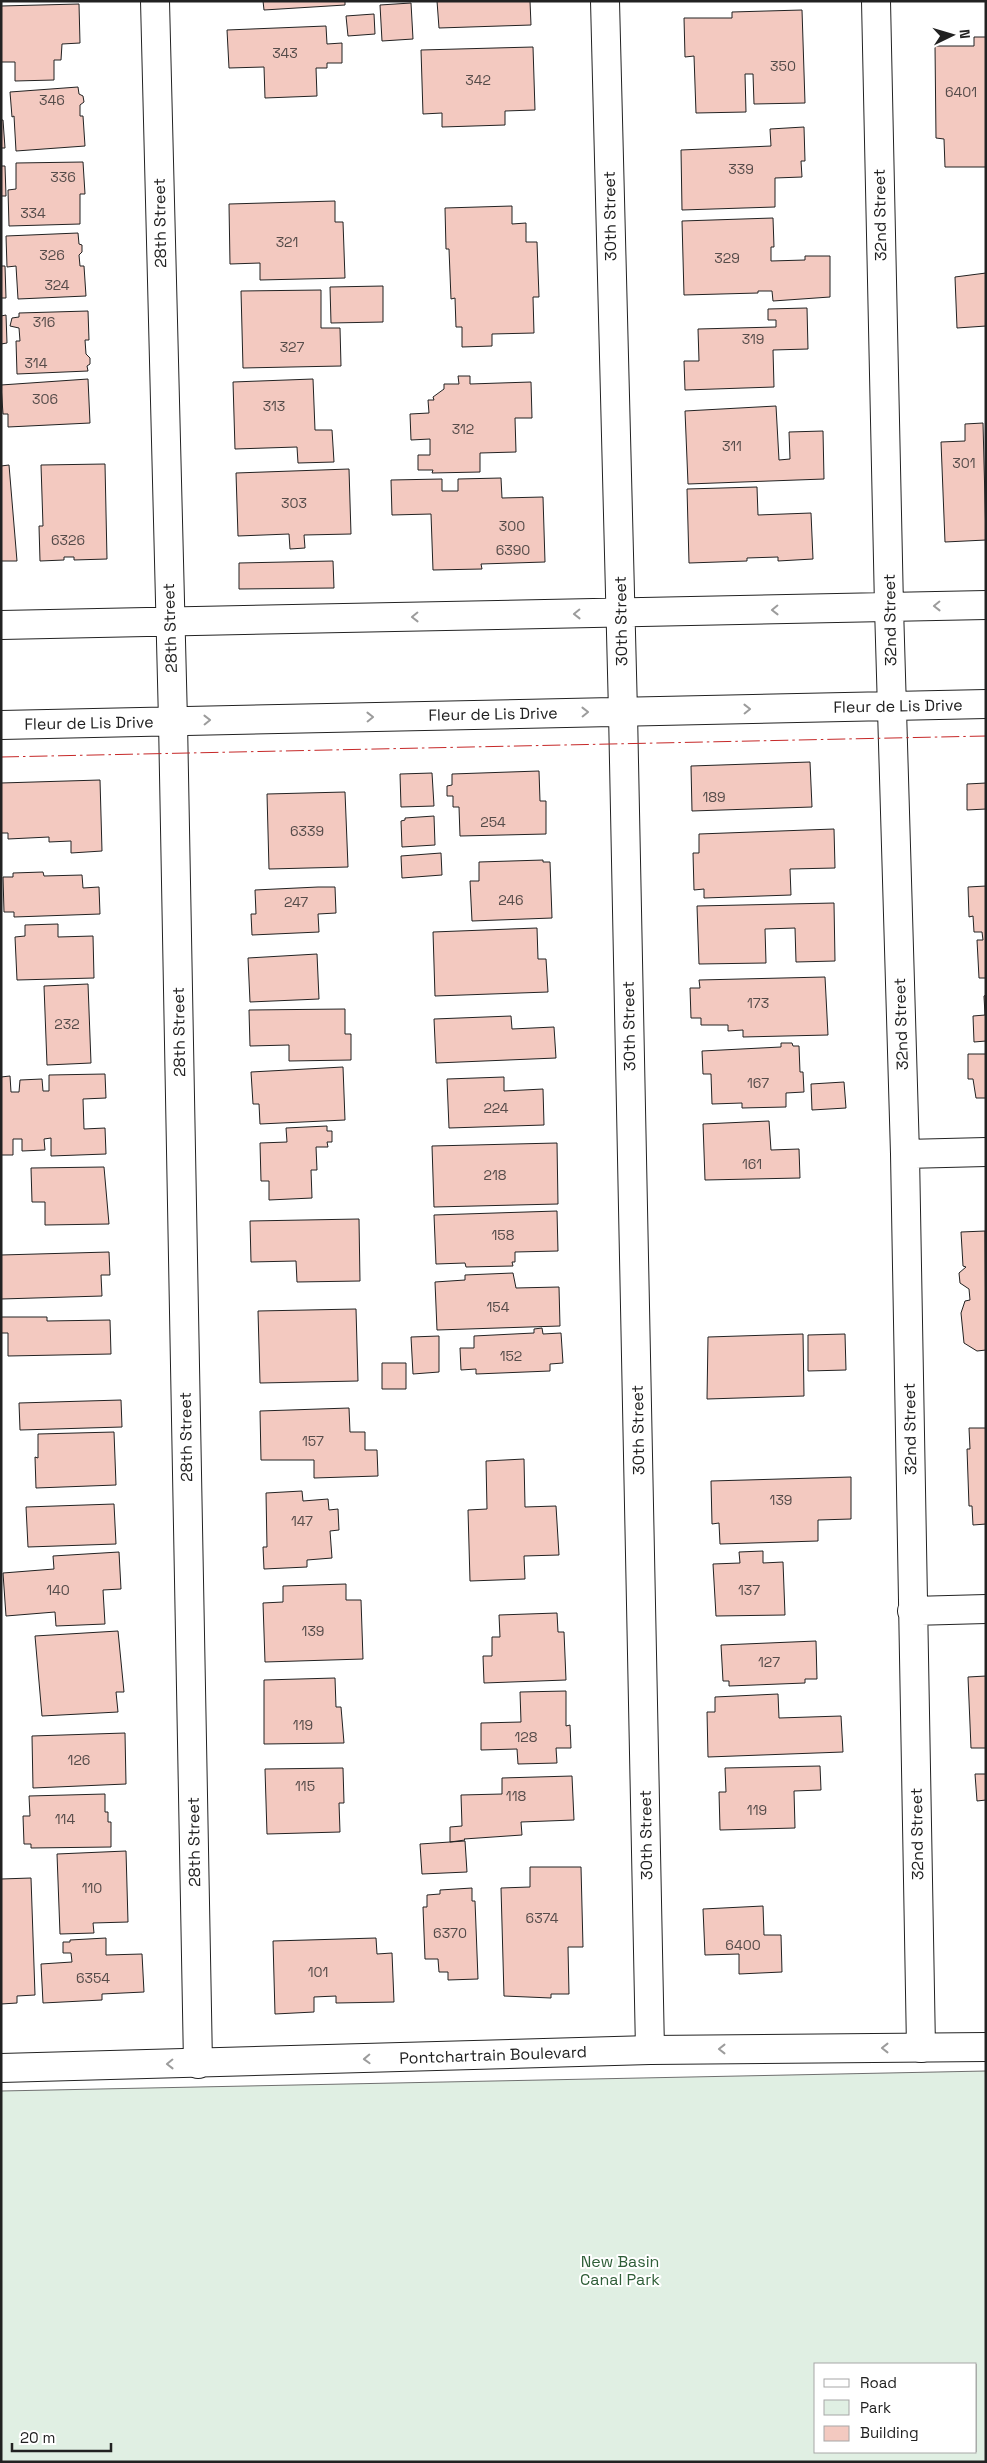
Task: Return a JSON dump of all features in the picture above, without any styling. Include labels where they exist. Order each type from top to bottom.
[{"type":"street","name":"28th Street","points":[[155,1],[173,721],[198,2064]]},
{"type":"street","name":"30th Street","points":[[605,1],[623,712],[650,2050]]},
{"type":"street","name":"32nd Street","points":[[876,1],[889,607],[905,1154],[921,2048]]},
{"type":"street","points":[[1,625],[986,605]]},
{"type":"street","name":"Fleur de Lis Drive","points":[[1,725],[986,704]]},
{"type":"street","points":[[905,1154],[986,1152]]},
{"type":"street","points":[[912,1611],[986,1609]]},
{"type":"street","name":"Pontchartrain Boulevard","points":[[1,2068],[650,2050],[986,2047]]},
{"type":"green space","name":"New Basin Canal Park","points":[[986,2071],[986,2462],[1,2462],[1,2091]]},
{"type":"building","points":[[263,1],[345,1],[345,5],[264,10]]},
{"type":"building","points":[[437,1],[530,1],[531,25],[439,28]]},
{"type":"building","points":[[411,3],[413,39],[382,41],[380,5]]},
{"type":"building","points":[[79,4],[80,43],[62,44],[61,60],[54,60],[54,80],[15,81],[15,62],[1,62],[1,6]]},
{"type":"building","points":[[802,10],[805,103],[754,104],[753,74],[745,74],[746,112],[696,113],[694,56],[685,57],[684,18],[732,18],[732,12]]},
{"type":"building","points":[[374,14],[375,34],[348,36],[346,16]]},
{"type":"building","points":[[326,26],[327,44],[342,43],[342,63],[327,63],[327,68],[316,68],[317,96],[265,98],[264,67],[229,68],[227,30]]},
{"type":"building","points":[[974,37],[986,37],[986,167],[945,167],[944,139],[936,138],[935,46],[974,46]]},
{"type":"building","points":[[533,47],[535,110],[505,111],[505,125],[442,127],[442,113],[423,114],[421,50]]},
{"type":"building","points":[[78,87],[79,94],[83,96],[84,102],[80,105],[80,116],[83,116],[85,146],[16,151],[14,116],[12,117],[10,92]]},
{"type":"building","points":[[1,120],[3,120],[5,148],[1,148]]},
{"type":"building","points":[[804,127],[805,161],[801,161],[802,177],[775,178],[775,207],[682,210],[681,150],[771,146],[770,129]]},
{"type":"building","points":[[83,162],[85,194],[80,194],[80,224],[9,226],[8,190],[16,189],[16,163]]},
{"type":"building","points":[[1,166],[5,166],[6,196],[1,196]]},
{"type":"building","points":[[335,201],[335,222],[343,222],[345,278],[260,280],[260,263],[230,264],[229,204]]},
{"type":"building","points":[[512,206],[512,224],[526,223],[526,242],[537,242],[539,297],[533,297],[534,333],[492,334],[492,346],[462,347],[462,327],[456,327],[455,298],[451,299],[449,249],[446,249],[445,208]]},
{"type":"building","points":[[773,218],[774,247],[771,247],[771,261],[805,260],[805,256],[830,256],[830,297],[773,301],[772,291],[684,295],[682,221]]},
{"type":"building","points":[[78,233],[79,244],[82,245],[82,252],[79,255],[80,266],[84,266],[86,296],[18,299],[16,266],[7,267],[6,236]]},
{"type":"building","points":[[1,266],[5,266],[6,298],[1,298]]},
{"type":"building","points":[[986,273],[986,326],[957,328],[955,277]]},
{"type":"building","points":[[383,286],[383,322],[331,323],[330,287]]},
{"type":"building","points":[[321,290],[321,328],[340,328],[341,366],[243,368],[241,291]]},
{"type":"building","points":[[807,308],[808,349],[773,350],[774,387],[685,390],[684,361],[699,361],[698,329],[776,327],[776,320],[768,320],[768,309]]},
{"type":"building","points":[[88,311],[89,340],[85,340],[86,354],[90,358],[90,364],[87,366],[88,371],[17,374],[16,341],[20,341],[19,328],[10,326],[12,318],[19,317],[19,313]]},
{"type":"building","points":[[6,315],[7,343],[1,344],[1,316]]},
{"type":"building","points":[[458,376],[470,376],[470,384],[531,382],[532,418],[515,418],[516,452],[480,453],[480,472],[432,473],[433,470],[418,470],[418,455],[430,455],[430,439],[411,440],[410,414],[429,413],[428,400],[434,400],[433,397],[444,389],[444,384],[459,384]]},
{"type":"building","points":[[88,379],[90,423],[8,427],[8,414],[3,414],[1,385]]},
{"type":"building","points":[[313,379],[315,430],[332,430],[334,462],[298,463],[297,447],[235,449],[233,382]]},
{"type":"building","points":[[776,406],[779,460],[790,459],[789,432],[823,431],[824,479],[688,484],[685,411]]},
{"type":"building","points":[[983,423],[986,540],[945,542],[941,442],[965,441],[965,424]]},
{"type":"building","points":[[105,464],[107,559],[74,560],[74,557],[64,557],[64,560],[40,561],[39,526],[43,526],[41,465]]},
{"type":"building","points":[[9,465],[17,561],[1,561],[1,466]]},
{"type":"building","points":[[349,469],[351,534],[304,535],[305,548],[290,549],[289,534],[238,536],[236,473]]},
{"type":"building","points":[[501,478],[502,498],[543,497],[545,562],[481,564],[482,569],[433,570],[431,514],[392,515],[391,480],[442,479],[442,491],[458,491],[458,479]]},
{"type":"building","points":[[757,487],[758,515],[811,513],[813,559],[778,561],[778,557],[747,558],[747,561],[689,563],[687,489]]},
{"type":"building","points":[[333,561],[334,588],[239,589],[239,563]]},
{"type":"building","points":[[810,762],[812,807],[692,811],[691,766]]},
{"type":"building","points":[[539,771],[540,801],[546,801],[546,834],[460,836],[459,807],[453,807],[453,796],[447,796],[447,786],[452,785],[452,774]]},
{"type":"building","points":[[432,773],[434,806],[401,807],[400,774]]},
{"type":"building","points":[[100,780],[102,851],[71,853],[71,841],[49,842],[49,837],[8,839],[8,833],[1,833],[1,783]]},
{"type":"building","points":[[986,783],[986,809],[967,810],[967,784]]},
{"type":"building","points":[[345,792],[348,867],[269,869],[267,794]]},
{"type":"building","points":[[434,816],[435,845],[402,847],[401,821],[405,820],[405,818]]},
{"type":"building","points":[[834,829],[835,868],[790,869],[791,895],[704,898],[704,889],[694,890],[693,853],[699,853],[699,834]]},
{"type":"building","points":[[441,853],[442,875],[402,878],[401,856]]},
{"type":"building","points":[[543,860],[543,862],[550,862],[552,918],[472,921],[470,881],[479,881],[479,862]]},
{"type":"building","points":[[43,872],[44,876],[82,875],[83,888],[99,887],[100,914],[14,917],[14,912],[4,912],[3,877],[13,877],[13,873]]},
{"type":"building","points":[[986,886],[986,978],[979,978],[977,940],[983,940],[982,932],[974,932],[973,916],[969,917],[968,887]]},
{"type":"building","points":[[335,887],[336,913],[318,914],[319,932],[252,935],[251,914],[256,914],[255,890]]},
{"type":"building","points":[[834,903],[835,961],[796,962],[795,928],[765,929],[766,963],[699,964],[697,906]]},
{"type":"building","points":[[58,924],[58,937],[93,936],[94,978],[17,980],[15,937],[25,936],[25,925]]},
{"type":"building","points":[[537,928],[538,959],[546,959],[548,992],[435,996],[433,932]]},
{"type":"building","points":[[317,954],[319,999],[250,1002],[248,958]]},
{"type":"building","points":[[825,977],[828,1035],[743,1037],[743,1030],[728,1031],[728,1025],[701,1025],[701,1018],[691,1018],[690,988],[700,988],[699,980]]},
{"type":"building","points":[[88,984],[91,1063],[47,1065],[44,986]]},
{"type":"building","points":[[986,995],[986,1041],[974,1042],[973,1016],[985,1015],[984,996]]},
{"type":"building","points":[[345,1009],[345,1034],[351,1034],[351,1060],[289,1061],[289,1045],[250,1046],[249,1010]]},
{"type":"building","points":[[511,1016],[512,1029],[554,1027],[556,1058],[436,1063],[434,1019]]},
{"type":"building","points":[[781,1043],[792,1043],[793,1046],[799,1046],[800,1072],[803,1072],[804,1092],[786,1093],[786,1107],[742,1108],[742,1103],[712,1104],[711,1074],[703,1074],[702,1051],[781,1047]]},
{"type":"building","points":[[968,1054],[986,1054],[986,1098],[976,1098],[973,1079],[968,1079]]},
{"type":"building","points":[[343,1067],[345,1120],[260,1124],[259,1104],[253,1104],[251,1072]]},
{"type":"building","points":[[105,1074],[106,1098],[83,1099],[84,1129],[105,1128],[106,1154],[51,1156],[51,1138],[44,1139],[45,1150],[22,1151],[22,1139],[13,1139],[13,1155],[1,1155],[1,1077],[10,1076],[11,1092],[19,1092],[20,1080],[42,1079],[43,1091],[49,1091],[49,1075]]},
{"type":"building","points":[[504,1077],[504,1091],[543,1089],[544,1125],[449,1128],[447,1079]]},
{"type":"building","points":[[844,1082],[846,1108],[812,1110],[811,1084]]},
{"type":"building","points":[[769,1121],[771,1150],[799,1149],[800,1178],[705,1180],[703,1124]]},
{"type":"building","points":[[327,1126],[327,1131],[332,1131],[332,1142],[327,1142],[328,1147],[316,1147],[317,1170],[311,1170],[312,1198],[269,1200],[269,1181],[261,1181],[260,1143],[287,1142],[286,1128]]},
{"type":"building","points":[[557,1143],[558,1204],[434,1207],[432,1146]]},
{"type":"building","points":[[104,1167],[109,1224],[45,1225],[45,1202],[32,1202],[31,1168]]},
{"type":"building","points":[[557,1211],[558,1251],[515,1252],[515,1262],[512,1262],[513,1266],[466,1267],[465,1263],[436,1264],[434,1215]]},
{"type":"building","points":[[359,1219],[360,1281],[297,1282],[296,1261],[251,1262],[250,1221]]},
{"type":"building","points":[[985,1231],[986,1350],[977,1351],[964,1343],[961,1313],[965,1301],[970,1300],[969,1289],[960,1283],[959,1273],[966,1267],[963,1266],[961,1232]]},
{"type":"building","points":[[109,1252],[110,1275],[101,1275],[102,1296],[1,1299],[1,1255]]},
{"type":"building","points":[[513,1273],[516,1288],[559,1287],[560,1326],[437,1330],[435,1282],[465,1280],[465,1275]]},
{"type":"building","points":[[356,1309],[358,1381],[260,1383],[258,1311]]},
{"type":"building","points":[[1,1317],[47,1317],[47,1321],[110,1320],[111,1354],[8,1356],[8,1333],[1,1333]]},
{"type":"building","points":[[542,1328],[543,1334],[561,1333],[563,1363],[550,1364],[550,1371],[476,1374],[476,1369],[461,1370],[460,1348],[474,1348],[474,1336],[534,1333],[534,1329]]},
{"type":"building","points":[[803,1334],[804,1396],[707,1399],[708,1337]]},
{"type":"building","points":[[845,1334],[846,1370],[808,1371],[808,1335]]},
{"type":"building","points":[[439,1336],[439,1372],[413,1374],[411,1337]]},
{"type":"building","points":[[382,1363],[406,1363],[406,1389],[382,1389]]},
{"type":"building","points":[[121,1400],[122,1427],[20,1430],[19,1403]]},
{"type":"building","points":[[349,1408],[350,1432],[365,1432],[365,1450],[377,1450],[378,1476],[314,1478],[314,1460],[261,1460],[260,1411]]},
{"type":"building","points":[[969,1428],[986,1428],[986,1524],[973,1525],[972,1506],[969,1506],[967,1449],[970,1449]]},
{"type":"building","points":[[114,1432],[116,1485],[36,1488],[35,1457],[38,1458],[38,1434]]},
{"type":"building","points":[[524,1459],[525,1507],[556,1506],[559,1555],[524,1556],[525,1579],[470,1581],[468,1510],[487,1509],[486,1461]]},
{"type":"building","points":[[851,1477],[851,1519],[818,1520],[818,1541],[720,1544],[719,1523],[712,1524],[711,1481]]},
{"type":"building","points":[[302,1491],[303,1501],[328,1499],[329,1510],[338,1509],[339,1530],[330,1531],[332,1558],[307,1560],[307,1567],[264,1569],[263,1547],[267,1547],[266,1493]]},
{"type":"building","points":[[114,1504],[116,1544],[28,1547],[26,1507]]},
{"type":"building","points":[[763,1551],[763,1563],[783,1562],[785,1615],[716,1616],[713,1564],[740,1563],[739,1552]]},
{"type":"building","points":[[119,1552],[121,1589],[103,1590],[105,1624],[56,1626],[55,1612],[6,1616],[3,1573],[54,1569],[53,1556]]},
{"type":"building","points":[[346,1584],[346,1600],[361,1600],[363,1659],[265,1662],[263,1603],[283,1602],[283,1586]]},
{"type":"building","points":[[557,1613],[558,1632],[564,1632],[566,1680],[484,1683],[483,1656],[492,1656],[492,1637],[500,1637],[499,1615]]},
{"type":"building","points":[[118,1631],[124,1692],[116,1692],[118,1712],[42,1716],[35,1636]]},
{"type":"building","points":[[816,1641],[817,1679],[805,1679],[805,1683],[729,1686],[729,1681],[723,1681],[721,1645]]},
{"type":"building","points":[[986,1676],[986,1748],[971,1748],[968,1677]]},
{"type":"building","points":[[335,1678],[336,1707],[341,1707],[344,1743],[264,1744],[264,1680]]},
{"type":"building","points":[[566,1691],[566,1726],[570,1725],[571,1748],[556,1748],[557,1763],[518,1764],[517,1749],[481,1750],[481,1723],[521,1722],[520,1692]]},
{"type":"building","points":[[778,1694],[779,1718],[841,1716],[843,1752],[708,1757],[707,1712],[715,1712],[715,1697]]},
{"type":"building","points":[[125,1733],[126,1784],[33,1788],[32,1736]]},
{"type":"building","points":[[820,1766],[821,1790],[794,1791],[795,1828],[720,1830],[719,1792],[726,1792],[725,1768]]},
{"type":"building","points":[[343,1768],[344,1803],[339,1803],[340,1832],[267,1834],[265,1769]]},
{"type":"building","points":[[975,1774],[986,1774],[986,1800],[977,1801]]},
{"type":"building","points":[[572,1776],[574,1820],[521,1822],[522,1835],[464,1839],[450,1842],[450,1827],[462,1826],[461,1795],[502,1794],[502,1778]]},
{"type":"building","points":[[105,1794],[105,1812],[108,1812],[108,1822],[111,1822],[111,1847],[31,1848],[31,1844],[24,1844],[23,1816],[30,1816],[29,1796]]},
{"type":"building","points":[[465,1841],[467,1872],[422,1874],[420,1844]]},
{"type":"building","points":[[126,1851],[128,1922],[93,1923],[94,1933],[60,1934],[57,1854]]},
{"type":"building","points":[[530,1867],[581,1867],[583,1947],[568,1947],[569,1994],[551,1994],[551,1998],[504,1996],[501,1888],[530,1887]]},
{"type":"building","points":[[31,1878],[35,1995],[17,1996],[17,2003],[1,2004],[1,1879]]},
{"type":"building","points":[[472,1888],[472,1901],[475,1901],[478,1979],[448,1980],[448,1972],[439,1972],[438,1959],[425,1959],[423,1907],[427,1907],[427,1895],[440,1894],[440,1890]]},
{"type":"building","points":[[763,1906],[764,1935],[781,1935],[782,1972],[739,1974],[739,1954],[705,1955],[703,1909]]},
{"type":"building","points":[[106,1938],[106,1955],[142,1954],[144,1992],[102,1994],[102,2000],[43,2003],[41,1964],[72,1962],[71,1953],[63,1953],[63,1942]]},
{"type":"building","points":[[376,1938],[377,1954],[392,1953],[394,2002],[336,2003],[336,1996],[314,1997],[314,2012],[275,2014],[273,1941]]},
{"type":"power","points":[[1,757],[986,736]]}]
